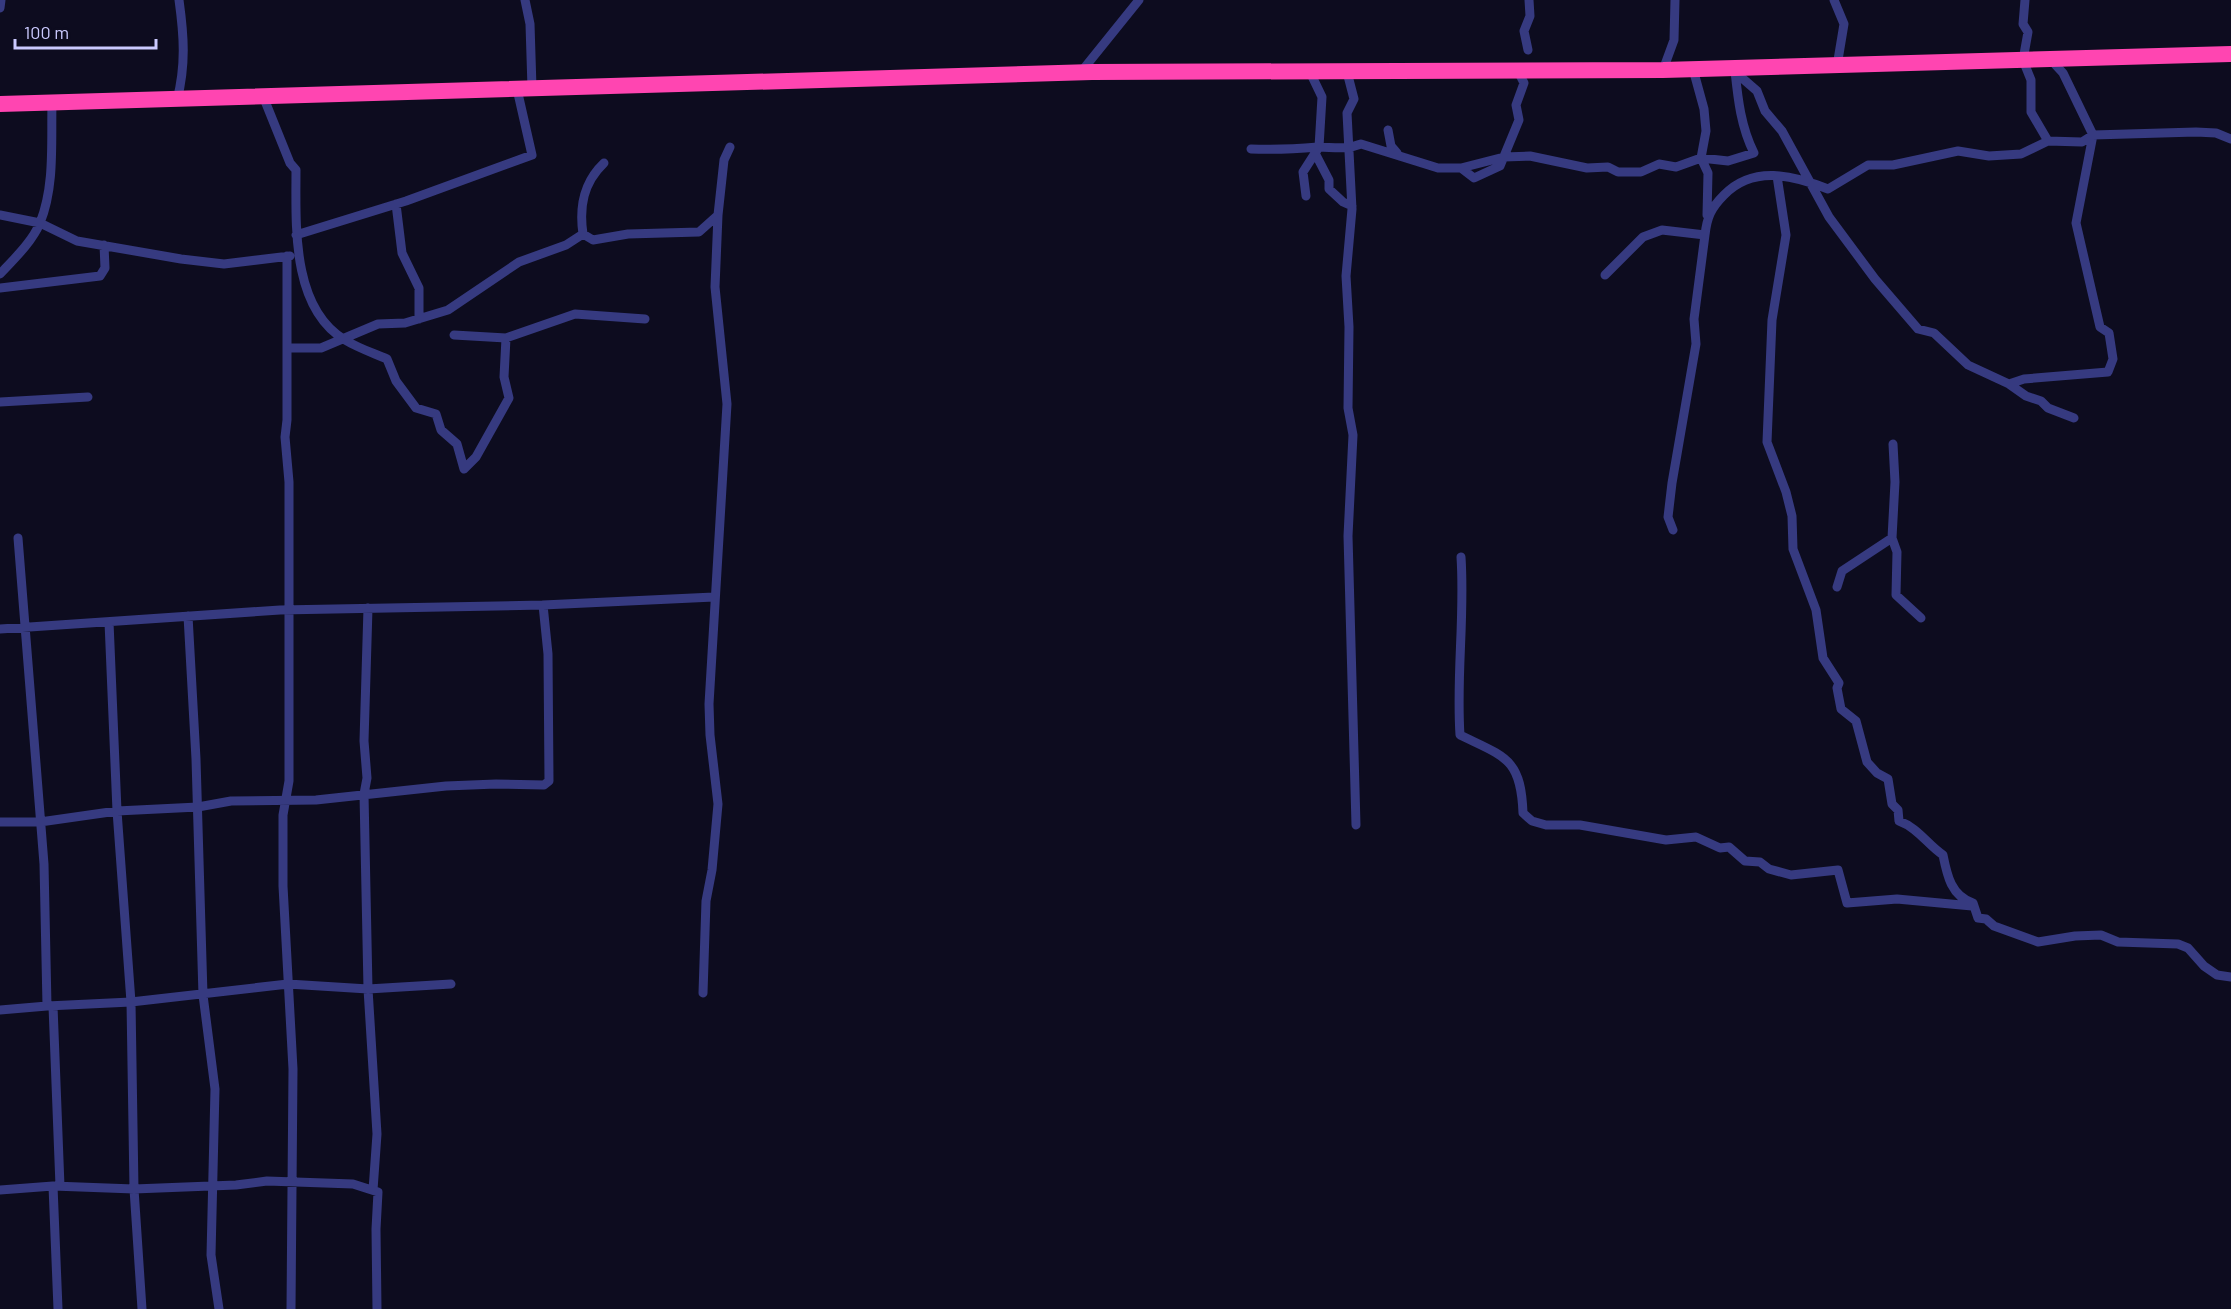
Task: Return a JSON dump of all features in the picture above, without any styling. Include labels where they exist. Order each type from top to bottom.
[{"type":"highway","points":[[0,104],[1079,74],[1729,70],[2231,54]]},
{"type":"street","points":[[0,8],[1,0]]},
{"type":"street","points":[[177,100],[184,72],[185,44],[179,0]]},
{"type":"street","points":[[297,235],[396,204],[532,155],[524,89],[530,24],[525,0]]},
{"type":"street","points":[[1079,74],[1138,0]]},
{"type":"street","points":[[1528,50],[1524,31],[1530,16],[1529,0]]},
{"type":"street","points":[[1663,70],[1674,40],[1675,0]]},
{"type":"street","points":[[1834,0],[1844,24],[1837,66]]},
{"type":"street","points":[[2025,0],[2023,24],[2028,32],[2023,60],[2031,80],[2031,112],[2048,141]]},
{"type":"street","points":[[2009,384],[2024,379],[2108,372],[2113,359],[2109,333],[2100,327],[2076,223],[2093,135],[2063,73],[2051,60]]},
{"type":"street","points":[[1673,530],[1668,517],[1696,344],[1694,319],[1707,215],[1708,173],[1701,158],[1706,131],[1704,109],[1693,69]]},
{"type":"street","points":[[1251,149],[1315,154],[1361,144],[1397,153],[1438,168],[1461,168],[1504,157],[1530,156],[1587,168],[1608,167],[1618,172],[1641,172],[1659,164],[1676,167],[1701,158],[1728,161],[1754,153],[1740,116],[1729,70]]},
{"type":"street","points":[[1729,70],[1757,91],[1765,111],[1776,121],[1829,217],[1875,279],[1917,329],[1934,333],[1968,365],[2009,384],[2026,396],[2041,401],[2048,408],[2074,418]]},
{"type":"street","points":[[1504,157],[1519,120],[1516,105],[1524,83],[1518,71]]},
{"type":"street","points":[[1306,196],[1303,172],[1315,154],[1322,97],[1310,72]]},
{"type":"street","points":[[1347,72],[1354,99],[1347,113],[1351,148],[1352,206],[1346,276],[1349,327],[1348,408],[1353,435],[1348,536],[1356,825]]},
{"type":"street","points":[[263,96],[290,163],[296,170],[297,256],[315,308],[343,339],[387,359],[396,381],[416,408],[436,414],[441,430],[457,444],[464,469],[476,457],[509,398],[504,377],[506,338]]},
{"type":"street","points":[[0,274],[22,250],[40,223],[50,176],[52,103]]},
{"type":"street","points":[[1388,130],[1391,146],[1397,153]]},
{"type":"street","points":[[1707,215],[1734,184],[1750,176],[1777,176],[1811,182],[1828,189],[1868,165],[1893,165],[1958,151],[1989,156],[2021,154],[2048,141],[2082,142],[2093,135],[2196,132],[2216,133],[2231,139]]},
{"type":"street","points":[[703,993],[706,901],[712,870],[718,804],[710,735],[714,597],[727,404],[716,287],[718,215],[724,160],[730,147]]},
{"type":"street","points":[[1315,154],[1329,180],[1329,189],[1343,202],[1352,206]]},
{"type":"street","points":[[583,234],[580,213],[587,185],[604,163]]},
{"type":"street","points":[[1777,176],[1786,236],[1772,320],[1767,442],[1779,469],[1792,516],[1793,549],[1816,610],[1823,658],[1839,683],[1837,688],[1841,710],[1856,721],[1867,762],[1877,773],[1888,779],[1892,804],[1898,810],[1899,821],[1909,825],[1925,838],[1932,848],[1944,855],[1949,882],[1965,900],[1973,903],[1978,918],[1986,919],[1994,926],[2038,942],[2075,936],[2101,936],[2118,942],[2178,944],[2187,948],[2204,966],[2217,975],[2231,977]]},
{"type":"street","points":[[396,204],[402,253],[419,288],[419,319]]},
{"type":"street","points":[[0,215],[40,223],[77,241],[181,259],[224,264],[297,256]]},
{"type":"street","points":[[583,234],[593,240],[628,234],[699,232],[718,215]]},
{"type":"street","points":[[1605,275],[1643,237],[1662,230],[1705,235]]},
{"type":"street","points":[[286,348],[321,348],[378,324],[405,324],[448,310],[519,262],[566,245],[583,234]]},
{"type":"street","points":[[0,288],[100,276],[105,268],[104,245]]},
{"type":"street","points":[[287,256],[285,437],[289,482],[289,781],[283,815],[283,886],[293,1080],[291,1309]]},
{"type":"street","points":[[454,335],[506,338],[575,314],[645,320]]},
{"type":"street","points":[[0,402],[88,397]]},
{"type":"street","points":[[1893,444],[1895,482],[1892,538],[1897,552],[1896,596],[1921,618]]},
{"type":"street","points":[[18,538],[27,628],[44,864],[56,1186],[55,1291],[58,1309]]},
{"type":"street","points":[[1837,587],[1842,571],[1892,538]]},
{"type":"street","points":[[1461,557],[1464,604],[1458,699],[1460,735],[1503,756],[1513,767],[1522,787],[1523,813],[1532,820],[1546,825],[1580,825],[1666,840],[1696,837],[1720,848],[1729,847],[1745,861],[1760,862],[1769,869],[1791,874],[1838,870],[1847,903],[1897,899],[1975,907]]},
{"type":"street","points":[[0,629],[288,610],[543,605],[714,597]]},
{"type":"street","points":[[0,822],[40,822],[117,811],[198,807],[231,801],[286,801],[486,784],[544,785],[549,781],[548,654],[543,605]]},
{"type":"street","points":[[368,608],[364,741],[367,778],[364,794],[368,988],[377,1134],[373,1191]]},
{"type":"street","points":[[188,616],[198,807],[203,992],[215,1089],[212,1255],[219,1309]]},
{"type":"street","points":[[109,622],[117,811],[131,1002],[134,1189],[142,1309]]},
{"type":"street","points":[[0,1010],[131,1002],[288,984],[368,988],[452,984]]},
{"type":"street","points":[[0,1190],[56,1186],[134,1189],[292,1182],[353,1184],[378,1192],[377,1309]]}]
